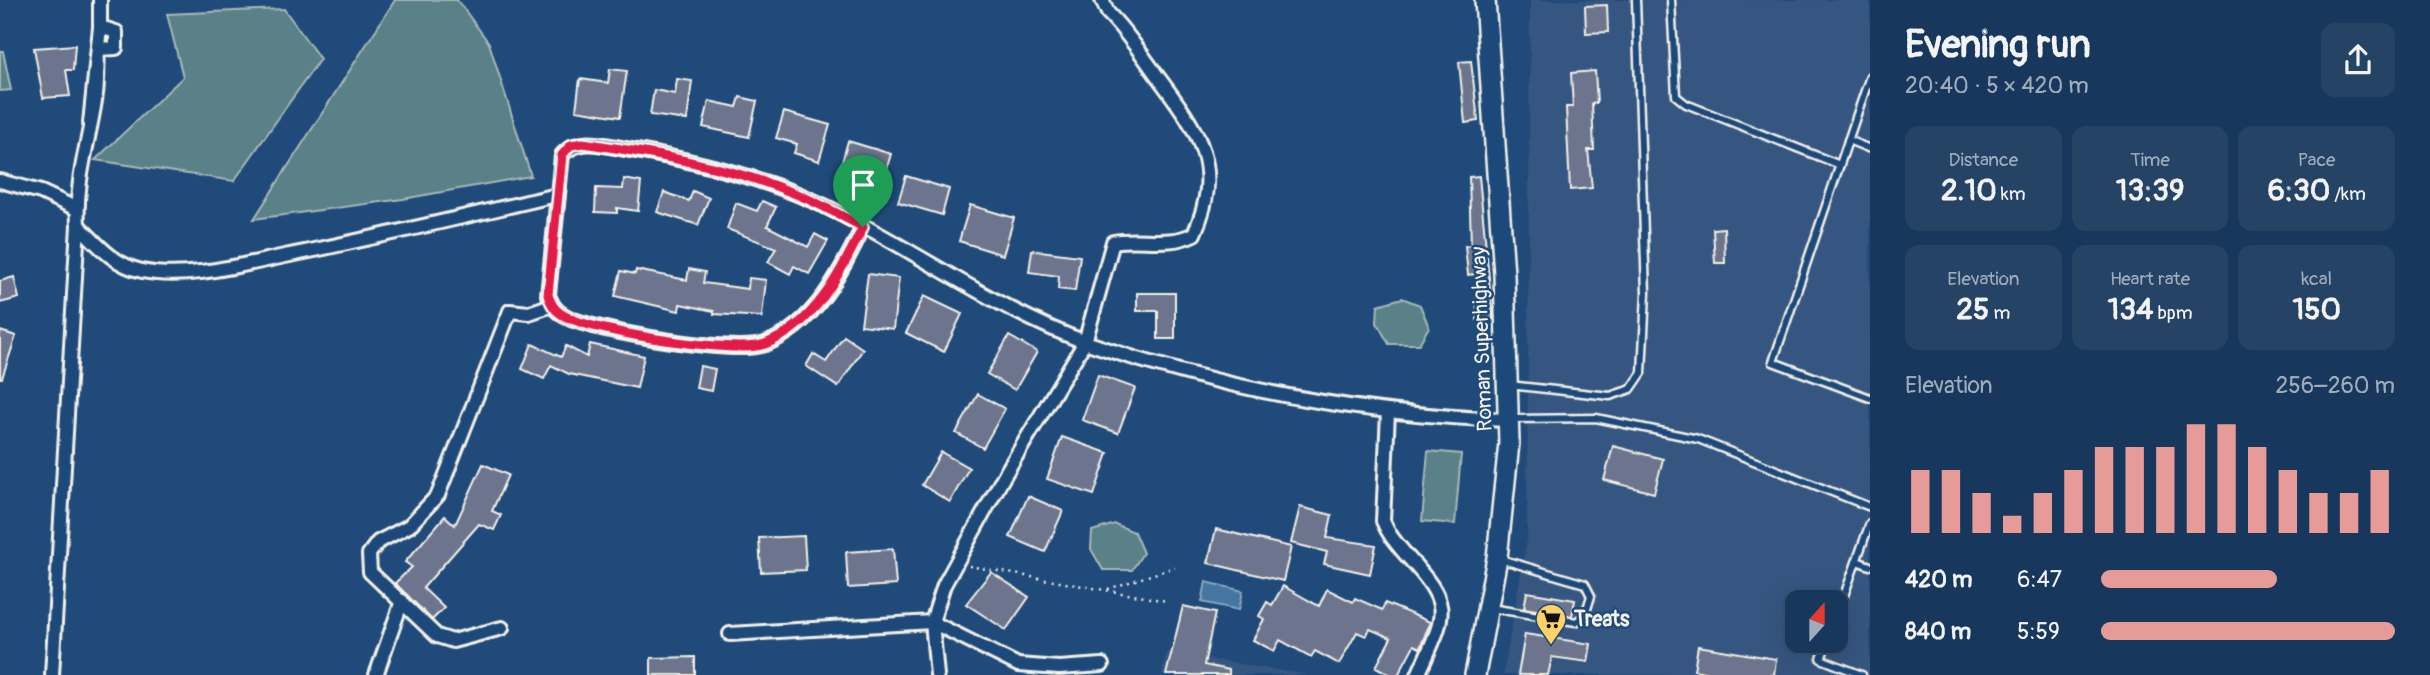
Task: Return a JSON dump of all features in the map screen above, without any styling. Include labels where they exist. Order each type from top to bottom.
[{"type":"main road","name":"Roman Superhighway","points":[[1475,675],[1497,558],[1509,419],[1504,274],[1485,0]]},
{"type":"street","points":[[52,675],[77,209],[96,94],[100,0]]},
{"type":"street","points":[[937,675],[933,622],[955,563],[1085,342],[1113,242],[1166,242],[1194,234],[1209,185],[1205,152],[1190,121],[1108,13],[1102,0]]},
{"type":"street","points":[[98,49],[116,48],[118,41],[116,32],[100,27]]},
{"type":"street","points":[[863,227],[836,281],[799,324],[764,345],[728,347],[641,336],[570,319],[552,305],[548,295],[562,155],[571,145],[583,143],[652,153],[738,174],[796,194],[863,227],[999,302],[1085,342],[1236,386],[1388,412],[1509,419]]},
{"type":"street","points":[[0,181],[33,189],[77,209]]},
{"type":"street","points":[[78,225],[115,261],[142,271],[170,273],[232,267],[557,195]]},
{"type":"street","points":[[502,628],[453,641],[438,636],[370,572],[369,554],[378,542],[409,526],[438,495],[510,311],[528,313],[552,305]]},
{"type":"street","points":[[1388,412],[1383,521],[1389,536],[1436,589],[1442,601],[1434,640],[1418,675]]},
{"type":"street","points":[[376,675],[402,601]]},
{"type":"street","points":[[730,634],[933,622],[1018,665],[1059,668],[1102,665]]},
{"type":"lane","points":[[1507,384],[1610,396],[1631,389],[1642,373],[1646,293],[1636,0]]},
{"type":"lane","points":[[1671,0],[1676,96],[1686,104],[1840,165]]},
{"type":"lane","points":[[1870,76],[1773,362],[1870,398]]},
{"type":"lane","points":[[1848,140],[1870,149]]},
{"type":"lane","points":[[1509,419],[1596,418],[1698,439],[1870,508]]},
{"type":"lane","points":[[1846,590],[1870,523]]},
{"type":"lane","points":[[1488,608],[1576,622],[1585,615],[1591,596],[1585,584],[1497,558]]},
{"type":"lane","points":[[1857,561],[1870,566]]},
{"type":"lane","points":[[1823,653],[1821,659],[1862,675]]},
{"type":"path","points":[[955,563],[1167,601]]},
{"type":"path","points":[[1105,590],[1175,567]]},
{"type":"shaded area","points":[[1530,0],[1870,0],[1870,675],[1503,675],[1527,539]]},
{"type":"shaded area","points":[[1206,582],[1243,591],[1239,610],[1202,602]]},
{"type":"shaded area","points":[[1167,652],[1308,675],[1162,675]]},
{"type":"green space","points":[[395,0],[457,0],[489,43],[531,176],[403,199],[254,219]]},
{"type":"green space","points":[[284,9],[320,59],[234,181],[95,160],[183,77],[167,14]]},
{"type":"green space","points":[[0,51],[3,51],[11,90],[0,91]]},
{"type":"green space","points":[[1402,298],[1420,305],[1429,327],[1419,344],[1389,344],[1377,323],[1378,305]]},
{"type":"green space","points":[[1428,451],[1461,454],[1455,524],[1422,521]]},
{"type":"green space","points":[[1115,524],[1134,532],[1143,553],[1132,570],[1103,570],[1091,549],[1092,531]]},
{"type":"building","points":[[1607,5],[1608,32],[1586,33],[1585,6]]},
{"type":"building","points":[[75,45],[73,70],[66,70],[70,96],[43,98],[34,48]]},
{"type":"building","points":[[1471,61],[1478,121],[1465,123],[1459,62]]},
{"type":"building","points":[[610,69],[627,71],[620,117],[576,110],[580,79],[608,83]]},
{"type":"building","points":[[1595,71],[1597,103],[1592,103],[1594,150],[1588,150],[1592,188],[1570,190],[1566,107],[1573,107],[1571,73]]},
{"type":"building","points":[[677,79],[692,81],[687,120],[650,115],[654,90],[675,94]]},
{"type":"building","points":[[740,97],[757,101],[749,137],[703,127],[709,101],[737,107]]},
{"type":"building","points":[[784,112],[830,125],[819,161],[794,153],[797,144],[776,138]]},
{"type":"building","points":[[848,141],[891,154],[882,184],[877,182],[874,192],[857,187],[861,175],[840,169]]},
{"type":"building","points":[[906,176],[949,189],[942,215],[898,202]]},
{"type":"building","points":[[1479,176],[1493,319],[1477,320],[1476,274],[1468,275],[1465,246],[1471,245],[1469,177]]},
{"type":"building","points":[[624,179],[641,182],[638,211],[617,208],[617,213],[595,212],[596,188],[623,189]]},
{"type":"building","points":[[693,191],[709,198],[698,225],[657,212],[664,192],[689,201]]},
{"type":"building","points":[[762,201],[776,207],[767,226],[808,247],[815,234],[828,241],[809,274],[794,266],[790,274],[768,262],[776,248],[727,229],[736,203],[757,211]]},
{"type":"building","points":[[970,205],[1014,218],[1003,255],[959,241]]},
{"type":"building","points":[[1724,228],[1725,263],[1715,263],[1713,229]]},
{"type":"building","points":[[1032,250],[1080,256],[1075,291],[1058,289],[1059,276],[1029,272]]},
{"type":"building","points":[[689,269],[705,272],[703,283],[748,289],[749,278],[766,280],[762,317],[714,314],[714,311],[680,304],[679,311],[615,296],[621,271],[635,274],[636,270],[687,280]]},
{"type":"building","points":[[868,274],[899,278],[893,329],[861,325]]},
{"type":"building","points":[[14,277],[19,298],[0,303],[0,281]]},
{"type":"building","points":[[1137,293],[1175,293],[1175,339],[1158,339],[1158,311],[1137,311]]},
{"type":"building","points":[[924,296],[962,314],[944,352],[906,333]]},
{"type":"building","points":[[0,331],[16,336],[2,378],[0,378]]},
{"type":"building","points":[[844,336],[863,349],[838,387],[806,366],[813,354],[826,362]]},
{"type":"building","points":[[1009,336],[1037,352],[1015,390],[987,374]]},
{"type":"building","points":[[532,344],[561,357],[566,346],[587,357],[590,344],[644,356],[637,388],[569,374],[551,365],[544,379],[522,369]]},
{"type":"building","points":[[700,366],[715,369],[711,391],[696,388]]},
{"type":"building","points":[[1098,375],[1135,388],[1118,433],[1082,420]]},
{"type":"building","points":[[978,394],[1005,409],[983,448],[956,433]]},
{"type":"building","points":[[1062,437],[1108,453],[1094,495],[1047,479]]},
{"type":"building","points":[[1613,446],[1663,459],[1654,493],[1604,480]]},
{"type":"building","points":[[941,452],[969,468],[950,502],[922,485]]},
{"type":"building","points":[[483,464],[508,475],[492,511],[501,515],[494,530],[479,524],[423,588],[444,608],[432,620],[395,583],[412,567],[405,562],[445,516],[455,525]]},
{"type":"building","points":[[1028,496],[1063,511],[1045,552],[1010,537]]},
{"type":"building","points":[[1300,507],[1332,515],[1327,538],[1376,545],[1370,574],[1324,564],[1327,552],[1291,543]]},
{"type":"building","points":[[1216,529],[1291,547],[1283,581],[1208,563]]},
{"type":"building","points":[[804,536],[806,570],[761,572],[759,538]]},
{"type":"building","points":[[893,549],[896,585],[848,588],[846,552]]},
{"type":"building","points":[[991,572],[1029,597],[1006,630],[966,604]]},
{"type":"building","points":[[1283,586],[1319,606],[1327,589],[1353,602],[1355,598],[1382,610],[1385,603],[1430,622],[1420,648],[1414,645],[1398,675],[1391,675],[1376,667],[1391,638],[1370,629],[1366,636],[1357,632],[1339,664],[1315,651],[1311,657],[1280,640],[1274,651],[1253,640],[1264,619],[1259,616],[1267,602],[1272,605]]},
{"type":"building","points":[[1527,592],[1575,600],[1572,616],[1524,608]]},
{"type":"building","points":[[1183,606],[1215,613],[1204,665],[1229,670],[1229,675],[1166,675]]},
{"type":"building","points":[[1525,634],[1591,644],[1588,662],[1552,657],[1548,675],[1518,675]]},
{"type":"building","points":[[1698,646],[1776,659],[1774,675],[1720,675],[1694,670]]},
{"type":"building","points":[[695,657],[695,675],[651,675],[651,658]]},
{"type":"place","name":"Treats","points":[[1551,646]]},
{"type":"route","points":[[583,143],[652,153],[738,174],[796,194],[863,227],[836,281],[799,324],[764,345],[728,347],[641,336],[570,319],[553,308],[548,295],[562,155],[571,145],[583,143]]}]
